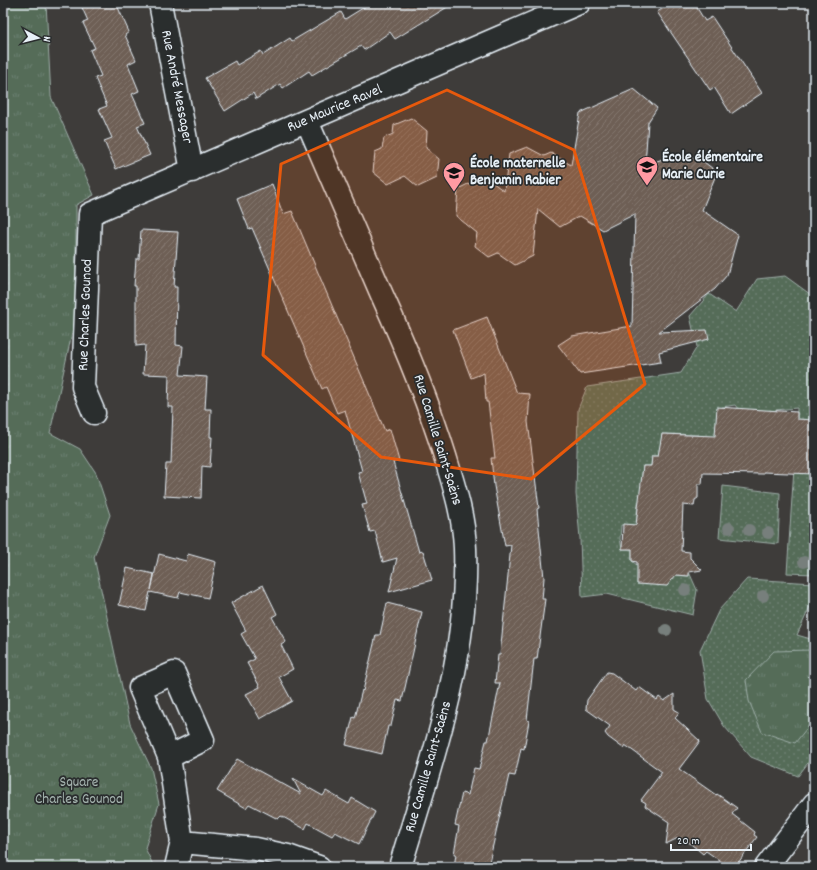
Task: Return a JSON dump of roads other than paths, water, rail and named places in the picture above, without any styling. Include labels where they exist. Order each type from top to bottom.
[{"type":"street","name":"Rue André Messager","points":[[160,3],[192,171]]},
{"type":"street","name":"Rue Maurice Ravel","points":[[90,214],[579,3]]},
{"type":"street","name":"Rue Camille Saint-Saëns","points":[[307,121],[410,356],[432,415],[456,492],[465,547],[463,618],[454,678],[440,733],[400,867]]},
{"type":"street","name":"Rue Charles Gounod","points":[[90,214],[83,387],[94,413]]},
{"type":"street","points":[[169,757],[182,842],[176,867]]},
{"type":"street","points":[[766,867],[814,804]]},
{"type":"street","points":[[182,842],[256,849],[288,856],[320,867]]},
{"type":"place","name":"École élémentaire Marie Curie","points":[[647,186]]},
{"type":"place","name":"École maternelle Benjamin Rabier","points":[[454,192]]},
{"type":"park label","name":"Square Charles Gounod","points":[[79,792]]}]
